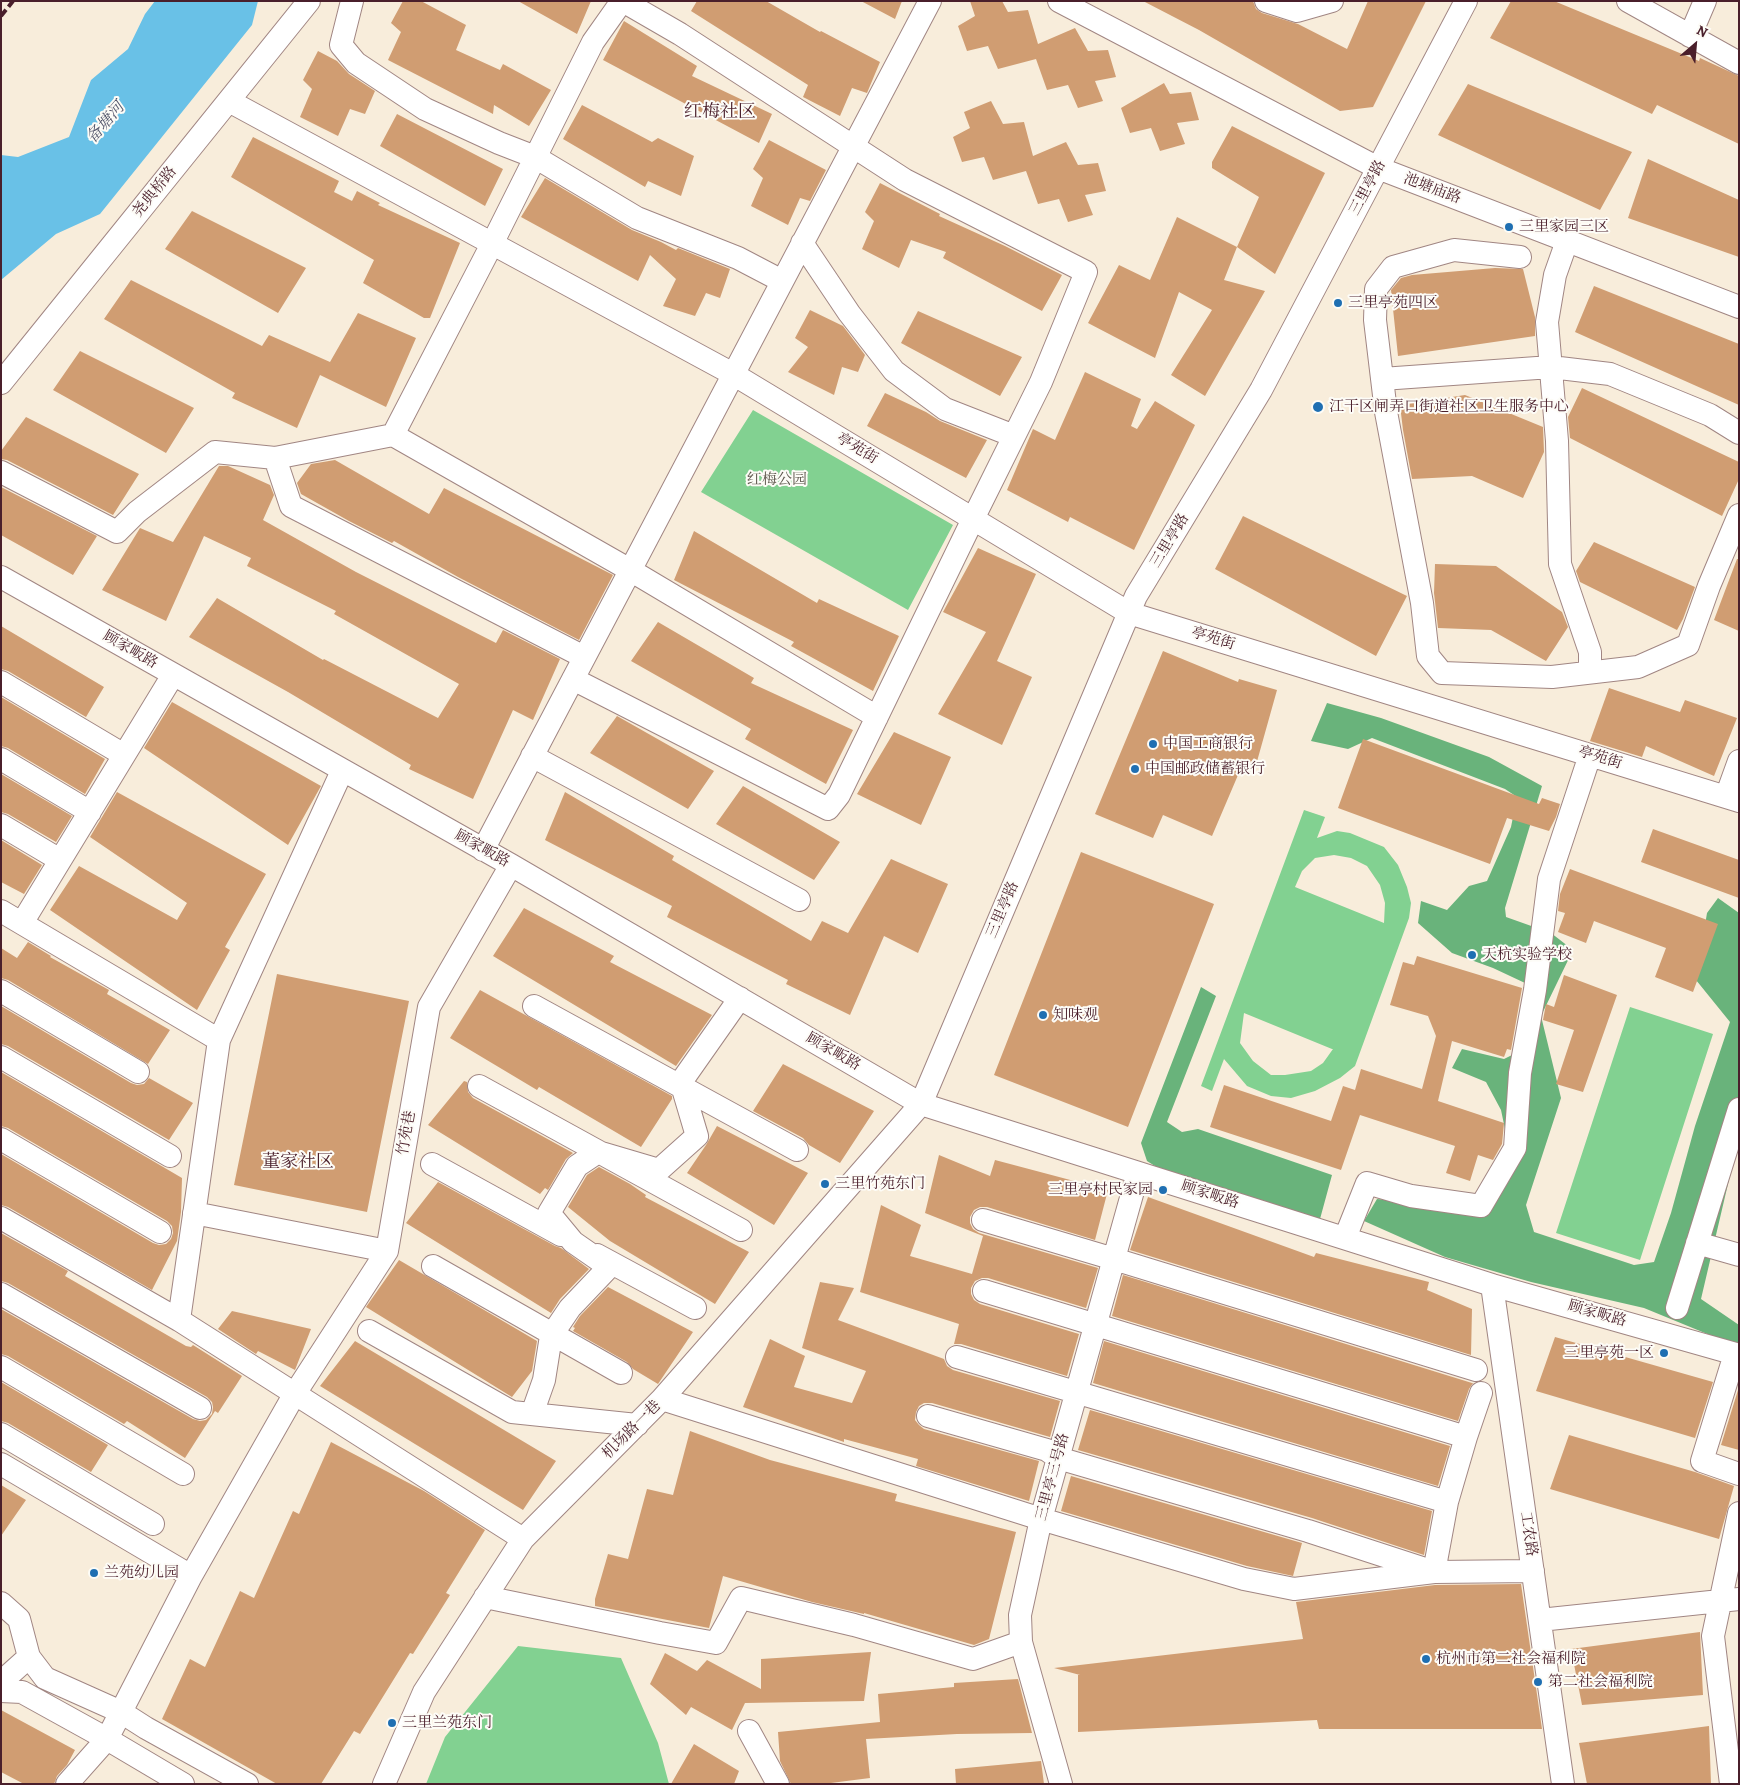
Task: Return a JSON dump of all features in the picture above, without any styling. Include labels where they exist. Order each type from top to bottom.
[{"type":"street","name":"尧典桥路","points":[[1,383],[309,1]]},
{"type":"street","points":[[352,1],[341,45],[356,63],[425,109],[536,157],[637,218],[738,258],[782,281]]},
{"type":"street","points":[[393,436],[593,42],[622,1],[680,34],[905,180],[1086,272],[1041,382],[972,519],[839,795],[828,809],[573,679]]},
{"type":"street","points":[[483,850],[930,1]]},
{"type":"street","name":"池塘庙路","points":[[1059,1],[1378,168],[1739,307]]},
{"type":"street","points":[[1266,1],[1297,11],[1332,1]]},
{"type":"street","name":"三里亭路","points":[[921,1104],[1136,596],[1261,390],[1466,1]]},
{"type":"street","points":[[1628,1],[1739,63]]},
{"type":"street","points":[[1690,36],[1705,1]]},
{"type":"street","name":"亭苑街","points":[[229,101],[733,374],[1129,613],[1732,799]]},
{"type":"street","points":[[1567,241],[1555,275],[1547,322],[1557,441],[1560,564],[1590,652],[1590,672]]},
{"type":"street","points":[[802,243],[849,313],[894,371],[945,408],[1014,436]]},
{"type":"street","points":[[1520,257],[1454,250],[1393,267],[1376,289],[1375,320],[1386,412],[1422,603],[1428,656],[1442,673],[1552,677],[1638,667],[1688,645],[1709,586],[1733,545],[1739,515]]},
{"type":"street","points":[[1382,379],[1551,367],[1610,374],[1710,415],[1739,433]]},
{"type":"street","points":[[1,472],[117,532],[137,512],[215,452],[275,458],[393,436],[630,570],[877,717]]},
{"type":"street","points":[[275,458],[291,506],[584,657]]},
{"type":"street","name":"顾家畈路","points":[[1,577],[511,866],[921,1104],[1492,1285],[1737,1355]]},
{"type":"street","points":[[22,923],[174,675]]},
{"type":"street","points":[[1,682],[124,755]]},
{"type":"street","points":[[1345,1238],[1367,1183],[1411,1196],[1481,1206],[1515,1148],[1520,1073],[1535,990],[1549,879],[1590,755]]},
{"type":"street","points":[[532,756],[799,900]]},
{"type":"street","points":[[1,759],[90,812]]},
{"type":"street","points":[[1732,799],[1739,761]]},
{"type":"street","points":[[179,1320],[219,1040],[342,771]]},
{"type":"street","points":[[1,826],[60,860]]},
{"type":"street","name":"竹苑巷","points":[[67,1784],[107,1739],[192,1576],[294,1395],[387,1250],[429,1007],[511,866]]},
{"type":"street","points":[[1,911],[219,1040]]},
{"type":"street","points":[[1,991],[138,1072]]},
{"type":"street","points":[[598,1152],[659,1170],[697,1136],[681,1082],[740,998]]},
{"type":"street","points":[[534,1006],[797,1150]]},
{"type":"street","points":[[1,1057],[170,1156]]},
{"type":"street","points":[[479,1086],[742,1230]]},
{"type":"street","name":"机场路一巷","points":[[384,1784],[424,1692],[523,1539],[662,1399],[921,1104]]},
{"type":"street","points":[[1677,1308],[1697,1243],[1734,1140],[1739,1109]]},
{"type":"street","points":[[1,1139],[160,1232]]},
{"type":"street","points":[[532,1414],[544,1380],[551,1336],[570,1308],[608,1267],[573,1242],[549,1213],[577,1166],[598,1152]]},
{"type":"street","points":[[432,1164],[695,1308]]},
{"type":"street","name":"三里亭三号路","points":[[1061,1784],[1021,1642],[1020,1615],[1040,1519],[1138,1172]]},
{"type":"street","points":[[194,1213],[387,1250]]},
{"type":"street","points":[[1,1218],[179,1320],[294,1395],[523,1539]]},
{"type":"street","points":[[983,1220],[1476,1370]]},
{"type":"street","points":[[1697,1243],[1739,1255]]},
{"type":"street","points":[[433,1266],[621,1373]]},
{"type":"street","name":"工农路","points":[[1492,1285],[1563,1784]]},
{"type":"street","points":[[984,1291],[1096,1323],[1466,1437]]},
{"type":"street","points":[[1,1294],[200,1408]]},
{"type":"street","points":[[369,1331],[512,1412],[637,1425]]},
{"type":"street","points":[[1737,1355],[1702,1461],[1739,1474]]},
{"type":"street","points":[[957,1357],[1448,1502]]},
{"type":"street","points":[[1,1367],[182,1474]]},
{"type":"street","points":[[1434,1572],[1448,1502],[1466,1437],[1481,1393]]},
{"type":"street","points":[[662,1399],[1040,1519],[1244,1579],[1294,1589],[1434,1572],[1533,1571]]},
{"type":"street","points":[[928,1416],[1047,1450],[1058,1458],[1308,1531],[1434,1572]]},
{"type":"street","points":[[1,1434],[153,1524]]},
{"type":"street","points":[[1,1464],[192,1576]]},
{"type":"street","points":[[1731,1784],[1713,1636],[1730,1600],[1739,1512]]},
{"type":"street","points":[[486,1597],[716,1643],[741,1598],[854,1625],[973,1658],[1021,1642]]},
{"type":"street","points":[[1540,1620],[1730,1600]]},
{"type":"street","points":[[1,1603],[19,1619],[29,1657],[45,1678],[121,1712],[247,1784]]},
{"type":"street","points":[[1,1682],[29,1657]]},
{"type":"street","points":[[1,1690],[22,1692],[183,1784]]},
{"type":"street","points":[[749,1731],[778,1784]]},
{"type":"green space","name":"红梅公园","points":[[753,410],[953,525],[908,610],[701,492]]},
{"type":"green space","points":[[1327,703],[1381,718],[1489,757],[1542,786],[1505,908],[1506,917],[1551,933],[1573,950],[1541,1016],[1561,1098],[1526,1205],[1534,1232],[1634,1265],[1654,1262],[1671,1213],[1695,1126],[1730,1022],[1696,980],[1707,913],[1718,898],[1739,913],[1739,1137],[1701,1299],[1739,1325],[1739,1347],[1644,1308],[1531,1282],[1445,1257],[1364,1221],[1377,1199],[1422,1203],[1473,1199],[1509,1148],[1501,1110],[1486,1082],[1452,1068],[1462,1049],[1504,1059],[1518,1052],[1525,983],[1493,968],[1452,953],[1418,923],[1421,901],[1447,910],[1469,886],[1487,881],[1511,827],[1517,797],[1505,789],[1372,738],[1348,749],[1311,741]]},
{"type":"green space","points":[[1304,810],[1325,817],[1317,838],[1337,831],[1350,833],[1384,847],[1398,865],[1411,903],[1409,918],[1355,1066],[1340,1078],[1315,1091],[1291,1098],[1271,1096],[1247,1086],[1224,1059],[1212,1091],[1201,1086]],"holes":[[[1334,855],[1351,858],[1367,866],[1380,885],[1385,903],[1384,923],[1295,887],[1302,871],[1315,858]],[[1244,1013],[1332,1049],[1333,1049],[1323,1063],[1311,1071],[1271,1075],[1253,1061],[1240,1043]]]},
{"type":"green space","points":[[1201,987],[1216,996],[1167,1122],[1182,1132],[1198,1129],[1332,1175],[1320,1219],[1169,1175],[1147,1161],[1141,1143]]},
{"type":"green space","points":[[1630,1007],[1713,1034],[1640,1260],[1556,1233]]},
{"type":"green space","points":[[518,1646],[621,1658],[658,1743],[669,1784],[426,1784],[445,1737]]},
{"type":"water","name":"备塘河","points":[[155,1],[258,1],[252,25],[100,214],[56,234],[1,280],[1,155],[18,157],[69,137],[91,80],[128,49],[145,14]]},
{"type":"building","points":[[403,1],[421,1],[466,25],[456,50],[500,70],[503,64],[551,90],[529,126],[494,105],[493,114],[388,60],[401,32],[391,23]]},
{"type":"building","points":[[518,1],[591,1],[577,34]]},
{"type":"building","points":[[697,1],[766,1],[820,32],[880,62],[867,93],[852,88],[840,116],[803,97],[808,85],[691,11]]},
{"type":"building","points":[[861,1],[902,1],[895,19]]},
{"type":"building","points":[[970,1],[1002,1],[1008,12],[1028,10],[1038,44],[1075,28],[1088,51],[1108,50],[1116,77],[1095,81],[1103,101],[1078,108],[1068,85],[1047,90],[1036,59],[998,69],[988,46],[967,51],[958,26],[975,16]]},
{"type":"building","points":[[1143,1],[1253,1],[1256,9],[1262,13],[1298,24],[1347,49],[1368,1],[1426,1],[1373,107],[1340,111],[1199,30]]},
{"type":"building","points":[[1511,1],[1554,1],[1699,61],[1700,58],[1739,76],[1739,144],[1657,105],[1652,114],[1490,38]]},
{"type":"building","points":[[624,21],[697,66],[692,76],[772,114],[759,143],[603,60]]},
{"type":"building","points":[[318,51],[337,61],[349,74],[375,91],[365,114],[350,109],[338,136],[300,117],[312,89],[303,80]]},
{"type":"building","points":[[1164,83],[1170,94],[1191,92],[1199,120],[1177,123],[1185,144],[1160,151],[1151,128],[1130,133],[1121,108]]},
{"type":"building","points":[[1468,84],[1632,152],[1600,210],[1438,135]]},
{"type":"building","points":[[991,101],[1003,124],[1024,122],[1033,156],[1066,142],[1078,165],[1098,163],[1106,191],[1085,195],[1093,215],[1068,222],[1059,199],[1038,204],[1026,171],[993,180],[984,157],[962,162],[953,137],[970,128],[964,112]]},
{"type":"building","points":[[582,105],[652,142],[658,138],[694,156],[681,196],[648,181],[645,187],[563,139]]},
{"type":"building","points":[[397,114],[503,169],[485,206],[380,146]]},
{"type":"building","points":[[1232,126],[1325,173],[1275,274],[1237,247],[1259,197],[1212,168],[1212,162]]},
{"type":"building","points":[[253,137],[339,181],[334,192],[352,201],[357,191],[380,203],[378,205],[460,243],[430,318],[424,318],[363,283],[374,260],[231,177]]},
{"type":"building","points":[[769,140],[826,170],[810,201],[800,198],[788,225],[751,206],[763,178],[753,169]]},
{"type":"building","points":[[1648,159],[1739,200],[1739,257],[1628,218]]},
{"type":"building","points":[[545,178],[632,230],[676,250],[678,248],[730,269],[720,298],[706,293],[695,316],[663,306],[676,279],[650,255],[638,281],[521,217]]},
{"type":"building","points":[[880,183],[940,214],[939,216],[1062,275],[1042,311],[943,258],[946,252],[911,240],[899,268],[862,249],[874,221],[865,212]]},
{"type":"building","points":[[192,211],[306,268],[278,313],[165,249]]},
{"type":"building","points":[[1177,217],[1237,247],[1224,280],[1265,291],[1205,396],[1171,375],[1212,310],[1179,292],[1155,358],[1088,323],[1119,265],[1150,280]]},
{"type":"building","points":[[1495,268],[1523,269],[1535,317],[1535,336],[1398,356],[1391,290],[1401,278],[1412,275]]},
{"type":"building","points":[[131,280],[262,346],[269,335],[330,362],[358,313],[416,338],[386,407],[320,375],[297,428],[232,398],[235,393],[104,319]]},
{"type":"building","points":[[1594,286],[1739,344],[1739,405],[1575,332]]},
{"type":"building","points":[[810,310],[843,326],[865,355],[858,372],[842,367],[834,395],[788,372],[808,347],[795,338]]},
{"type":"building","points":[[918,311],[1022,357],[1000,396],[901,343]]},
{"type":"building","points":[[80,351],[194,408],[166,453],[53,390]]},
{"type":"building","points":[[1085,372],[1141,399],[1131,426],[1137,429],[1155,401],[1195,425],[1134,550],[1070,517],[1068,522],[1007,490],[1033,429],[1055,440]]},
{"type":"building","points":[[1582,388],[1739,462],[1739,479],[1722,516],[1570,438],[1568,417]]},
{"type":"building","points":[[885,393],[926,412],[940,421],[987,440],[966,478],[867,426]]},
{"type":"building","points":[[1465,395],[1543,427],[1544,452],[1523,498],[1472,476],[1412,479],[1400,405]]},
{"type":"building","points":[[26,417],[139,474],[113,515],[7,460],[1,459],[1,451]]},
{"type":"building","points":[[335,460],[429,514],[444,488],[613,575],[579,640],[458,577],[394,541],[392,543],[301,494],[297,483],[311,464]]},
{"type":"building","points":[[219,466],[228,466],[270,485],[274,495],[263,520],[356,572],[496,643],[503,630],[560,659],[533,720],[513,710],[473,799],[409,769],[411,765],[288,692],[189,637],[217,598],[323,660],[438,718],[459,684],[334,614],[336,611],[247,566],[251,558],[204,536],[166,621],[102,590],[140,528],[173,542]]},
{"type":"building","points":[[1,487],[97,536],[73,575],[1,535]]},
{"type":"building","points":[[1243,516],[1407,596],[1376,656],[1215,569]]},
{"type":"building","points":[[694,531],[817,603],[819,599],[899,636],[873,691],[791,646],[794,642],[674,580]]},
{"type":"building","points":[[1594,542],[1695,587],[1677,630],[1580,582],[1576,571]]},
{"type":"building","points":[[978,548],[1036,574],[997,661],[1032,677],[1002,745],[938,714],[986,632],[943,612]]},
{"type":"building","points":[[1737,559],[1739,559],[1739,631],[1714,620]]},
{"type":"building","points":[[1435,564],[1496,566],[1562,612],[1568,627],[1546,661],[1491,630],[1438,628],[1434,593]]},
{"type":"building","points":[[658,622],[754,678],[751,683],[853,730],[826,784],[745,739],[751,729],[631,661]]},
{"type":"building","points":[[1,626],[104,687],[86,717],[8,671],[1,669]]},
{"type":"building","points":[[1163,651],[1238,682],[1239,679],[1277,690],[1256,765],[1244,761],[1212,836],[1163,815],[1153,838],[1095,814]]},
{"type":"building","points":[[1609,688],[1680,712],[1685,700],[1737,718],[1714,776],[1646,746],[1642,757],[1590,741]]},
{"type":"building","points":[[1,697],[105,759],[85,794],[8,748],[1,746]]},
{"type":"building","points":[[172,702],[321,786],[288,845],[144,748]]},
{"type":"building","points":[[617,716],[714,771],[688,809],[590,753]]},
{"type":"building","points":[[894,732],[951,757],[921,825],[857,794]]},
{"type":"building","points":[[1363,739],[1539,804],[1542,798],[1560,804],[1556,817],[1549,831],[1507,818],[1490,864],[1338,808]]},
{"type":"building","points":[[1,774],[72,816],[56,842],[8,814],[1,812]]},
{"type":"building","points":[[743,786],[840,842],[814,880],[716,824]]},
{"type":"building","points":[[117,792],[266,874],[225,947],[230,950],[197,1010],[50,910],[79,866],[177,920],[187,903],[90,837]]},
{"type":"building","points":[[565,792],[674,856],[672,860],[811,941],[822,921],[848,933],[891,859],[948,884],[918,953],[884,936],[850,1015],[786,984],[788,980],[667,917],[672,906],[545,840]]},
{"type":"building","points":[[1653,829],[1739,860],[1739,898],[1641,862]]},
{"type":"building","points":[[1,840],[42,865],[24,894],[1,882]]},
{"type":"building","points":[[1081,852],[1214,904],[1128,1127],[994,1075]]},
{"type":"building","points":[[1570,869],[1718,924],[1693,992],[1655,977],[1666,948],[1594,921],[1586,943],[1558,932],[1565,913],[1558,911],[1560,894]]},
{"type":"building","points":[[524,908],[614,956],[610,962],[712,1015],[676,1066],[493,956]]},
{"type":"building","points":[[28,942],[50,957],[109,990],[107,994],[170,1030],[148,1064],[8,980],[1,978],[1,948],[17,958]]},
{"type":"building","points":[[1417,956],[1522,988],[1511,1050],[1507,1049],[1504,1057],[1452,1041],[1438,1101],[1504,1123],[1502,1144],[1493,1160],[1478,1155],[1470,1181],[1446,1173],[1455,1146],[1360,1115],[1341,1170],[1210,1127],[1224,1085],[1331,1121],[1343,1086],[1355,1090],[1361,1069],[1422,1089],[1436,1036],[1428,1016],[1390,1005],[1403,962],[1414,965]]},
{"type":"building","points":[[277,974],[409,1001],[367,1212],[234,1185]]},
{"type":"building","points":[[1564,975],[1617,995],[1583,1092],[1556,1084],[1574,1030],[1543,1020],[1546,1004],[1554,1007]]},
{"type":"building","points":[[480,990],[672,1096],[672,1099],[641,1147],[539,1087],[537,1090],[450,1038]]},
{"type":"building","points":[[1,1006],[131,1083],[137,1085],[144,1084],[149,1078],[193,1103],[169,1140],[8,1046],[1,1044]]},
{"type":"building","points":[[783,1064],[874,1111],[840,1163],[809,1145],[803,1138],[753,1111]]},
{"type":"building","points":[[1,1072],[182,1178],[181,1212],[177,1241],[152,1290],[8,1207],[1,1205],[1,1154],[153,1243],[159,1245],[166,1244],[171,1239],[173,1233],[172,1226],[167,1221],[8,1128],[1,1126]]},
{"type":"building","points":[[464,1081],[467,1082],[468,1092],[473,1098],[573,1153],[566,1159],[548,1190],[545,1188],[540,1194],[428,1125]]},
{"type":"building","points":[[717,1126],[808,1173],[774,1225],[687,1173]]},
{"type":"building","points":[[939,1155],[990,1176],[995,1160],[1108,1190],[1095,1240],[987,1207],[980,1207],[974,1210],[970,1217],[973,1229],[979,1233],[1098,1268],[1086,1308],[988,1278],[975,1281],[971,1288],[974,1300],[980,1304],[1079,1334],[1067,1376],[961,1344],[954,1344],[959,1324],[860,1292],[881,1205],[921,1225],[910,1256],[972,1274],[983,1236],[925,1213]]},
{"type":"building","points":[[599,1167],[630,1184],[646,1195],[645,1197],[749,1252],[715,1304],[610,1241],[568,1207],[587,1175]]},
{"type":"building","points":[[438,1182],[561,1248],[589,1269],[560,1299],[551,1313],[406,1223]]},
{"type":"building","points":[[1148,1197],[1314,1257],[1316,1253],[1429,1282],[1427,1290],[1472,1309],[1471,1355],[1130,1250]]},
{"type":"building","points":[[1,1233],[68,1271],[65,1276],[186,1346],[191,1347],[193,1345],[242,1376],[218,1413],[215,1411],[185,1458],[127,1421],[124,1424],[8,1356],[1,1354],[1,1309],[193,1419],[206,1420],[212,1414],[212,1402],[207,1397],[8,1283],[1,1281]]},
{"type":"building","points":[[399,1260],[537,1341],[532,1371],[512,1397],[366,1307]]},
{"type":"building","points":[[1123,1275],[1473,1383],[1469,1389],[1458,1421],[1112,1316]]},
{"type":"building","points":[[820,1282],[854,1288],[838,1320],[944,1359],[947,1366],[953,1370],[1060,1401],[1050,1437],[932,1403],[924,1403],[919,1406],[916,1412],[915,1420],[924,1429],[1039,1461],[1029,1501],[916,1466],[918,1459],[844,1439],[844,1442],[743,1407],[770,1339],[805,1356],[794,1387],[852,1403],[866,1371],[802,1348]]},
{"type":"building","points":[[608,1287],[693,1332],[658,1384],[633,1369],[627,1362],[573,1331],[575,1328],[573,1327],[580,1316]]},
{"type":"building","points":[[232,1311],[311,1329],[295,1370],[258,1351],[256,1354],[218,1329]]},
{"type":"building","points":[[1555,1337],[1713,1382],[1695,1438],[1536,1391]]},
{"type":"building","points":[[355,1341],[556,1461],[523,1510],[320,1386]]},
{"type":"building","points":[[1104,1341],[1450,1446],[1438,1486],[1093,1383]]},
{"type":"building","points":[[1,1382],[108,1445],[91,1472],[8,1423],[1,1421]]},
{"type":"building","points":[[1739,1390],[1739,1450],[1721,1445]]},
{"type":"building","points":[[1090,1410],[1432,1511],[1424,1555],[1312,1518],[1078,1450]]},
{"type":"building","points":[[690,1431],[770,1460],[897,1494],[895,1501],[1016,1532],[989,1639],[974,1645],[864,1613],[812,1602],[723,1576],[709,1628],[595,1606],[595,1599],[608,1554],[628,1559],[647,1489],[673,1495]]},
{"type":"building","points":[[1569,1435],[1695,1472],[1734,1486],[1719,1539],[1550,1489]]},
{"type":"building","points":[[331,1442],[424,1491],[485,1530],[446,1593],[450,1595],[413,1654],[410,1653],[360,1734],[354,1731],[321,1784],[277,1784],[162,1719],[190,1659],[205,1667],[240,1591],[254,1598],[293,1511],[299,1514]]},
{"type":"building","points":[[1071,1476],[1302,1543],[1293,1576],[1247,1566],[1061,1511]]},
{"type":"building","points":[[1,1485],[26,1500],[1,1536]]},
{"type":"building","name":"杭州市第二社会福利院","points":[[1521,1584],[1542,1729],[1319,1729],[1317,1720],[1078,1732],[1078,1675],[1080,1675],[1054,1668],[1303,1639],[1296,1602],[1435,1585]]},
{"type":"building","points":[[1700,1632],[1703,1695],[1582,1705],[1571,1649]]},
{"type":"building","points":[[871,1652],[864,1701],[745,1703],[732,1730],[691,1707],[686,1715],[650,1684],[665,1653],[697,1671],[707,1660],[761,1689],[761,1659]]},
{"type":"building","points":[[1018,1679],[1032,1733],[957,1734],[866,1739],[870,1778],[823,1784],[791,1784],[780,1761],[778,1732],[880,1722],[878,1694],[954,1687],[954,1683]]},
{"type":"building","points":[[1,1710],[75,1750],[67,1765],[57,1776],[54,1784],[24,1784],[1,1772]]},
{"type":"building","points":[[1709,1726],[1711,1784],[1587,1784],[1579,1743]]},
{"type":"building","points":[[694,1744],[739,1771],[734,1784],[671,1784]]},
{"type":"building","points":[[1041,1761],[1044,1784],[956,1784],[955,1769]]},
{"type":"railway","points":[[1,16],[13,1]]},
{"type":"place","name":"三里家园三区","points":[[1509,227]]},
{"type":"place","name":"三里亭苑四区","points":[[1338,303]]},
{"type":"place","name":"江干区闸弄口街道社区卫生服务中心","points":[[1318,407]]},
{"type":"place","name":"中国工商银行","points":[[1153,744]]},
{"type":"place","name":"中国邮政储蓄银行","points":[[1135,769]]},
{"type":"place","name":"天杭实验学校","points":[[1472,955]]},
{"type":"place","name":"知味观","points":[[1043,1015]]},
{"type":"place","name":"三里竹苑东门","points":[[825,1184]]},
{"type":"place","name":"三里亭村民家园","points":[[1163,1190]]},
{"type":"place","name":"三里亭苑一区","points":[[1664,1353]]},
{"type":"place","name":"兰苑幼儿园","points":[[94,1573]]},
{"type":"place","name":"杭州市第二社会福利院","points":[[1426,1659]]},
{"type":"place","name":"第二社会福利院","points":[[1538,1682]]},
{"type":"place","name":"三里兰苑东门","points":[[392,1723]]},
{"type":"district","name":"红梅社区","points":[[720,113]]},
{"type":"district","name":"董家社区","points":[[298,1163]]}]
